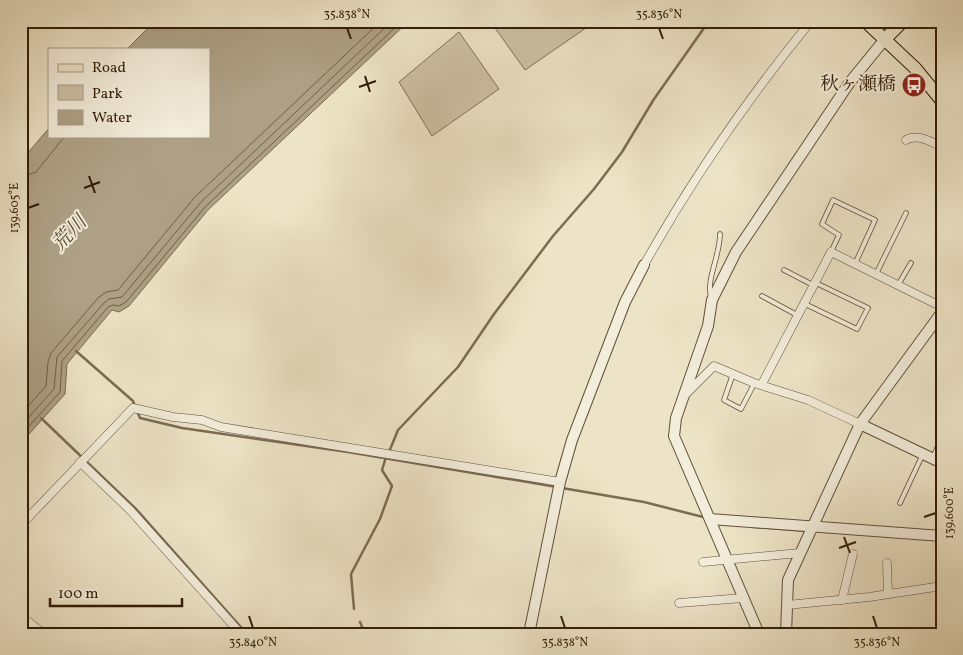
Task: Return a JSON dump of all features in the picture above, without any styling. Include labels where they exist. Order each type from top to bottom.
[{"type":"main road","points":[[886,39],[903,21]]},
{"type":"main road","points":[[867,23],[915,68],[942,101]]},
{"type":"street","points":[[529,634],[560,485],[572,440],[625,302],[664,228],[735,120],[812,21]]},
{"type":"street","points":[[759,634],[674,436],[676,418],[708,326],[712,300],[736,252],[859,68],[886,39]]},
{"type":"street","points":[[906,140],[911,137],[920,138],[942,147]]},
{"type":"street","points":[[758,383],[830,252],[942,307]]},
{"type":"street","points":[[786,634],[788,580],[860,424],[942,312]]},
{"type":"street","points":[[684,397],[714,366],[808,400],[933,458]]},
{"type":"street","points":[[21,524],[133,408],[173,417],[202,420],[221,427],[383,452],[560,485]]},
{"type":"street","points":[[80,462],[131,511],[241,634]]},
{"type":"street","points":[[710,519],[810,530],[942,536]]},
{"type":"street","points":[[703,562],[727,558],[800,553]]},
{"type":"street","points":[[842,600],[853,554]]},
{"type":"street","points":[[887,563],[888,594]]},
{"type":"street","points":[[787,605],[842,600],[942,586]]},
{"type":"street","points":[[679,603],[743,598]]},
{"type":"street","points":[[21,616],[44,634]]},
{"type":"lane","points":[[830,252],[839,235],[822,224],[833,200],[875,220],[855,264]]},
{"type":"lane","points":[[876,274],[906,213]]},
{"type":"lane","points":[[712,300],[708,289],[720,247],[720,234]]},
{"type":"lane","points":[[898,285],[911,263]]},
{"type":"lane","points":[[784,270],[868,308],[857,329],[803,303]]},
{"type":"lane","points":[[762,296],[797,315]]},
{"type":"lane","points":[[733,374],[724,400],[741,409],[758,383]]},
{"type":"lane","points":[[900,503],[933,458],[942,436]]},
{"type":"green space","points":[[490,21],[596,21],[525,70]]},
{"type":"green space","points":[[459,32],[499,89],[432,136],[399,82]]},
{"type":"water","name":"荒川","points":[[155,21],[409,21],[208,210],[129,306],[119,312],[112,310],[67,364],[65,394],[21,443],[21,161],[48,129],[48,138],[210,138],[210,48],[128,48]]},
{"type":"waterway","points":[[389,452],[398,430],[458,367],[494,314],[553,236],[594,189],[622,152],[654,99],[709,21]]},
{"type":"waterway","points":[[76,351],[133,401],[135,406]]},
{"type":"waterway","points":[[137,411],[140,418],[182,428],[348,452],[557,487]]},
{"type":"waterway","points":[[41,418],[137,510],[247,634]]},
{"type":"waterway","points":[[354,609],[351,574],[380,519],[392,486],[382,470],[386,457]]},
{"type":"waterway","points":[[562,488],[644,502],[703,517]]},
{"type":"waterway","points":[[754,527],[808,531]]},
{"type":"waterway","points":[[360,622],[365,634]]},
{"type":"place","name":"秋ヶ瀬橋","points":[[914,85]]}]
